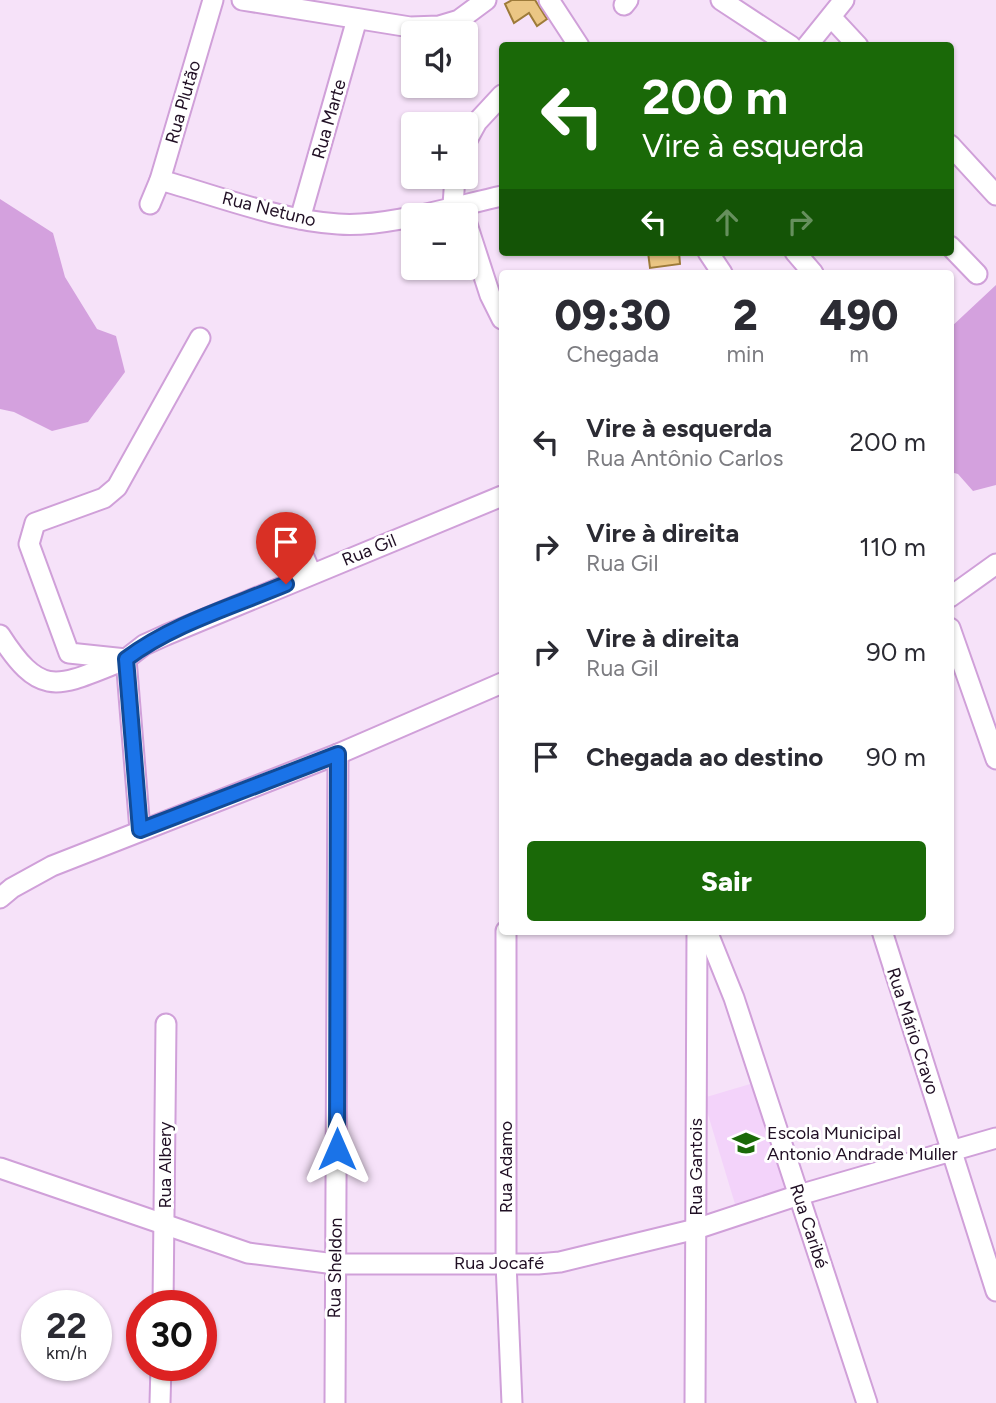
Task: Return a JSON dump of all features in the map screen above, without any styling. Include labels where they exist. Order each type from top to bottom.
[{"type":"street","name":"Rua Plutão","points":[[150,204],[160,180],[213,0]]},
{"type":"street","points":[[242,0],[410,27],[439,26],[459,20],[486,0]]},
{"type":"street","points":[[549,0],[574,42]]},
{"type":"street","points":[[721,0],[786,42]]},
{"type":"street","points":[[810,42],[844,0]]},
{"type":"street","points":[[831,17],[854,42]]},
{"type":"street","name":"Rua Marte","points":[[300,219],[357,19]]},
{"type":"street","points":[[478,121],[499,98]]},
{"type":"street","points":[[954,149],[996,195]]},
{"type":"street","name":"Rua Netuno","points":[[160,180],[300,219],[340,225],[401,219]]},
{"type":"street","name":"Rua Netuno","points":[[478,205],[499,197]]},
{"type":"street","points":[[954,250],[977,274]]},
{"type":"street","points":[[798,256],[810,270]]},
{"type":"street","points":[[478,260],[499,313]]},
{"type":"street","points":[[140,830],[126,659],[69,653],[29,544],[35,523],[104,498],[117,487],[200,338]]},
{"type":"street","name":"Rua Gil","points":[[0,635],[15,659],[29,674],[41,681],[81,677],[126,659],[144,645],[166,635],[499,497]]},
{"type":"street","points":[[293,532],[311,573]]},
{"type":"street","points":[[954,594],[996,564]]},
{"type":"street","points":[[957,660],[996,759]]},
{"type":"street","points":[[0,898],[12,888],[52,866],[338,754],[499,684]]},
{"type":"street","name":"Rua Sheldon","points":[[335,1403],[338,754]]},
{"type":"street","name":"Rua Adamo","points":[[506,935],[506,1263],[512,1403]]},
{"type":"street","name":"Rua Gantois","points":[[695,1403],[697,935]]},
{"type":"street","name":"Rua Caribé","points":[[709,935],[734,998],[867,1403]]},
{"type":"street","name":"Rua Mário Cravo","points":[[883,935],[996,1291]]},
{"type":"street","name":"Rua Albery","points":[[163,1290],[166,1024]]},
{"type":"street","name":"Rua Jocafé","points":[[0,1168],[248,1253],[335,1264],[560,1262],[696,1229],[800,1195],[996,1138]]},
{"type":"street","points":[[160,1403],[161,1381]]},
{"type":"shaded area","points":[[0,199],[53,233],[65,277],[97,329],[116,336],[125,372],[88,422],[52,431],[14,412],[0,409]]},
{"type":"shaded area","points":[[996,285],[996,485],[973,491],[954,473],[954,324]]},
{"type":"shaded area","name":"Escola Municipal Antonio Andrade Muller","points":[[757,1082],[788,1188],[735,1204],[703,1098]]},
{"type":"building","points":[[512,0],[535,0],[547,19],[537,26],[529,13],[514,23],[505,4]]},
{"type":"building","points":[[648,256],[679,256],[680,264],[650,268]]},
{"type":"place","name":"Escola Municipal Antonio Andrade Muller","points":[[746,1143]]},
{"type":"route","points":[[286,584],[144,645],[126,659],[140,830],[338,754],[337,1149]]}]
